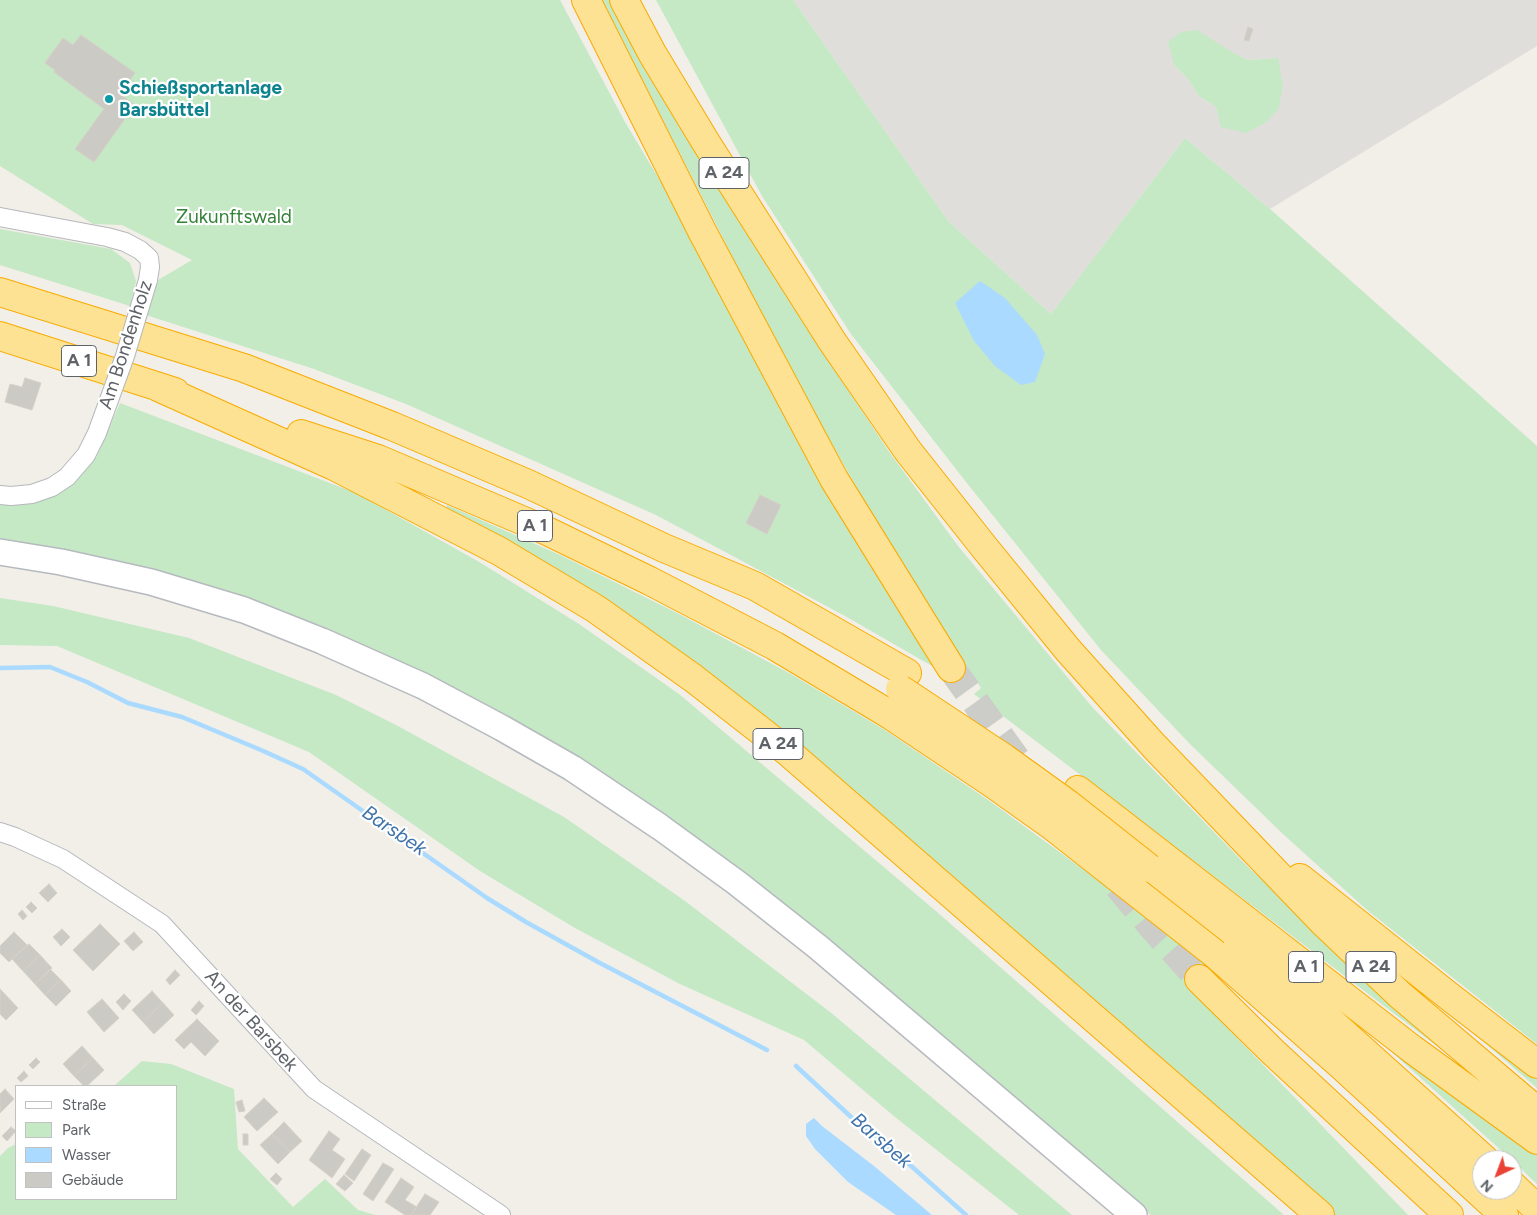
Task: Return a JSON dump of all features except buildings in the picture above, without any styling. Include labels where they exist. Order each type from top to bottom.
[{"type":"highway","name":"A 24","points":[[586,0],[703,233],[834,479],[951,668]]},
{"type":"highway","name":"A 24","points":[[624,0],[652,52],[726,175],[832,341],[908,451],[984,548],[1073,656],[1154,746],[1337,935],[1400,995],[1537,1111]]},
{"type":"highway","name":"A 1","points":[[0,292],[244,368],[392,426],[519,480],[664,548],[755,586],[904,681],[1012,743],[1078,790],[1404,1043],[1537,1140]]},
{"type":"highway","name":"A 1","points":[[0,336],[378,459],[545,530],[650,581],[775,646],[889,714],[992,782],[1051,825],[1215,954],[1343,1067],[1504,1215]]},
{"type":"highway","name":"A 24","points":[[158,387],[334,466],[499,551],[596,609],[685,672],[788,752],[1320,1215]]},
{"type":"highway","name":"A 1","points":[[904,681],[1004,758],[1068,804],[1149,868],[1309,1002],[1474,1150]]},
{"type":"highway","name":"A 24","points":[[1217,812],[1537,1064]]},
{"type":"highway","points":[[1199,979],[1273,1052],[1449,1215]]},
{"type":"highway","points":[[1273,1052],[1425,1215]]},
{"type":"highway","points":[[1522,1195],[1537,1209]]},
{"type":"main road","points":[[0,552],[62,562],[151,582],[244,610],[322,641],[423,686],[572,768],[722,871],[803,935],[1134,1215]]},
{"type":"street","name":"Am Bondenholz","points":[[0,217],[125,242],[140,250],[149,258],[150,267],[148,280],[125,356],[97,433],[86,455],[67,477],[52,487],[32,494],[0,495]]},
{"type":"street","name":"An der Barsbek","points":[[0,832],[63,859],[162,924],[314,1089],[501,1215]]},
{"type":"shaded area","points":[[793,0],[1537,0],[1537,46],[1270,209],[1185,138],[1051,314],[949,222]],"holes":[[[1232,52],[1248,60],[1277,58],[1222,127],[1216,107],[1199,96],[1187,78],[1174,65]]]},
{"type":"green space","name":"Zukunftswald","points":[[0,0],[560,0],[625,122],[674,204],[826,494],[939,670],[845,616],[656,515],[406,404],[314,369],[146,315],[158,280],[192,260],[122,225],[93,224],[0,166]]},
{"type":"green space","points":[[602,0],[616,0],[699,149],[821,350],[890,453],[958,546],[1093,708],[1249,868],[1471,1072],[974,694],[981,688],[895,555],[790,370]]},
{"type":"green space","points":[[656,0],[793,0],[949,222],[1051,314],[1185,138],[1270,209],[1537,446],[1537,1044],[1367,910],[1283,834],[1190,744],[1101,650],[966,482],[851,334],[762,196]]},
{"type":"green space","points":[[1197,30],[1248,60],[1278,58],[1283,86],[1278,110],[1265,123],[1246,133],[1221,127],[1216,107],[1199,96],[1187,78],[1174,65],[1168,42],[1181,32]]},
{"type":"green space","points":[[0,229],[111,249],[130,263],[136,281],[130,306],[0,265]]},
{"type":"green space","points":[[120,403],[356,493],[481,563],[579,624],[679,694],[937,912],[1284,1215],[1151,1215],[746,876],[670,819],[575,756],[503,714],[418,669],[322,626],[246,598],[0,542],[0,503],[33,504],[59,494],[76,481],[97,456]]},
{"type":"green space","points":[[447,505],[560,555],[677,613],[789,673],[885,730],[991,802],[1147,916],[1211,969],[1189,988],[1408,1215],[1334,1215],[923,854],[446,510]]},
{"type":"green space","points":[[0,598],[53,606],[189,638],[336,695],[396,725],[564,817],[685,901],[830,1012],[1072,1215],[1019,1215],[895,1117],[804,1040],[680,984],[575,928],[480,871],[309,752],[57,646],[0,645]]},
{"type":"green space","points":[[1418,985],[1537,1077],[1537,1088]]},
{"type":"green space","points":[[1347,1012],[1537,1155],[1537,1184],[1522,1170],[1522,1150],[1501,1150]]},
{"type":"green space","points":[[142,1061],[171,1064],[234,1089],[238,1149],[293,1207],[325,1179],[358,1210],[375,1215],[0,1215],[0,1156],[15,1144],[15,1200],[178,1200],[178,1085],[115,1085]]},
{"type":"water","points":[[980,281],[1005,298],[1037,335],[1045,354],[1035,382],[1021,385],[995,366],[974,341],[955,303]]},
{"type":"water","points":[[814,1118],[932,1215],[896,1215],[848,1182],[815,1149],[806,1136],[806,1124]]},
{"type":"waterway","name":"Barsbek","points":[[0,668],[50,667],[87,682],[128,703],[182,717],[303,769],[487,898],[526,922],[598,962],[767,1050]]},
{"type":"waterway","name":"Barsbek","points":[[796,1066],[850,1116],[900,1156],[966,1215]]},
{"type":"tunnel","points":[[951,668],[1025,771]]},
{"type":"tunnel","points":[[1118,886],[1199,979]]},
{"type":"place","name":"Schießsportanlage Barsbüttel","points":[[109,99]]}]
